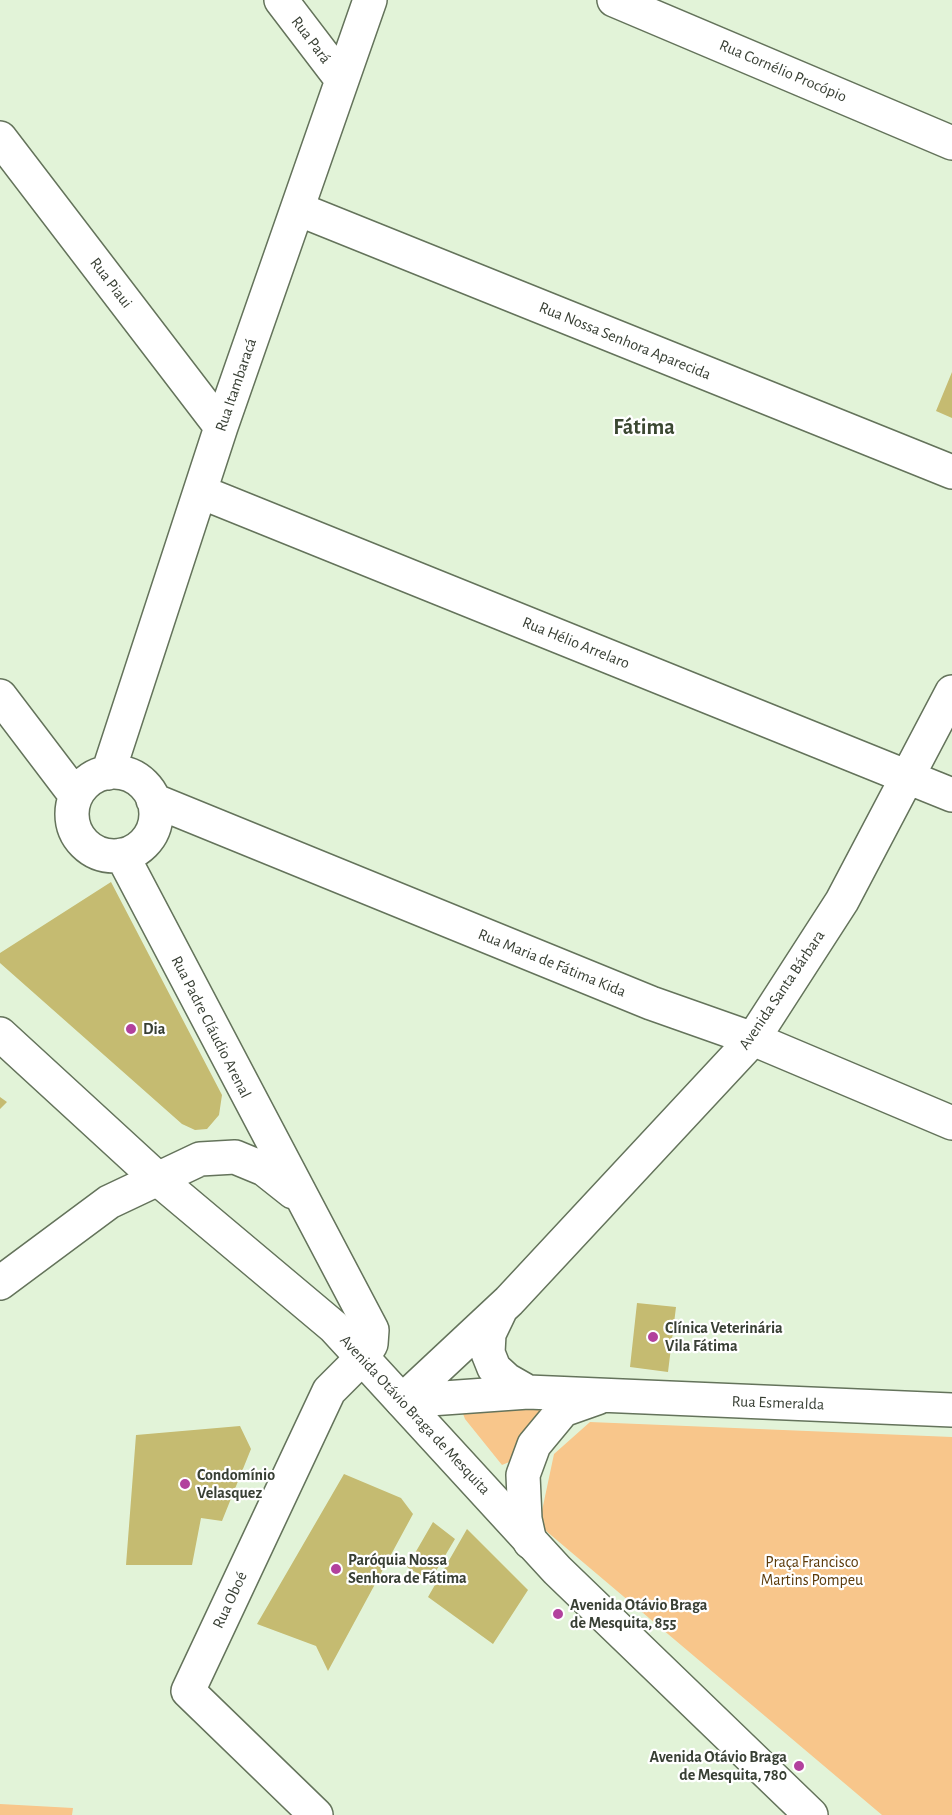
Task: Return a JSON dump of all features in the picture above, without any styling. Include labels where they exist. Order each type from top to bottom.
[{"type":"street","name":"Rua Pará","points":[[281,0],[342,80]]},
{"type":"street","name":"Rua Itambaracá","points":[[108,773],[221,427],[370,0]]},
{"type":"street","name":"Rua Cornélio Procópio","points":[[614,0],[952,142]]},
{"type":"street","name":"Rua Piaui","points":[[0,138],[221,427]]},
{"type":"street","name":"Rua Nossa Senhora Aparecida","points":[[298,209],[952,472]]},
{"type":"street","name":"Rua Hélio Arrelaro","points":[[201,492],[952,795]]},
{"type":"street","name":"Avenida Santa Bárbara","points":[[528,1392],[507,1380],[494,1368],[488,1353],[489,1334],[496,1316],[753,1039],[842,902],[952,693]]},
{"type":"street","points":[[0,696],[76,796]]},
{"type":"street","points":[[108,773],[122,773],[135,778],[146,788],[153,800],[156,814],[150,835],[135,850],[122,855],[112,856],[92,850],[78,836],[72,816],[76,796],[95,777],[108,773]]},
{"type":"street","name":"Rua Maria de Fátima Kida","points":[[153,800],[651,1003],[753,1039],[952,1124]]},
{"type":"street","name":"Rua Padre Cláudio Arenal","points":[[122,855],[300,1199],[372,1330],[371,1344],[363,1357]]},
{"type":"street","name":"Avenida Otávio Braga de Mesquita","points":[[0,1034],[159,1180],[334,1327],[456,1458],[530,1542],[811,1815]]},
{"type":"street","name":"Rua Padre Cláudio Arenal","points":[[0,1283],[109,1202],[200,1159],[235,1157],[264,1169],[300,1199]]},
{"type":"street","name":"Avenida Santa Bárbara","points":[[402,1401],[509,1301]]},
{"type":"street","name":"Rua Oboé","points":[[316,1815],[188,1691],[329,1390],[363,1357]]},
{"type":"street","name":"Rua Esmeralda","points":[[402,1401],[528,1392],[952,1410]]},
{"type":"street","name":"Rua Esmeralda","points":[[530,1542],[524,1510],[524,1475],[534,1445],[563,1410],[603,1396]]},
{"type":"green space","points":[[554,1403],[514,1460],[502,1465],[465,1419],[462,1411]]},
{"type":"green space","name":"Praça Francisco Martins Pompeu","points":[[590,1422],[952,1437],[952,1815],[882,1815],[539,1525],[554,1454]]},
{"type":"green space","points":[[0,1804],[73,1808],[72,1815],[0,1815]]},
{"type":"building","points":[[952,372],[952,418],[936,411]]},
{"type":"building","name":"Dia","points":[[111,882],[222,1095],[219,1115],[207,1129],[195,1130],[182,1124],[0,963],[0,953]]},
{"type":"building","points":[[0,1097],[7,1102],[0,1109]]},
{"type":"building","name":"Clínica Veterinária Vila Fátima","points":[[637,1303],[676,1307],[668,1372],[630,1367]]},
{"type":"building","name":"Condomínio Velasquez","points":[[240,1426],[251,1449],[222,1521],[201,1518],[192,1565],[126,1565],[136,1435]]},
{"type":"building","name":"Paróquia Nossa Senhora de Fátima","points":[[344,1474],[401,1498],[413,1514],[328,1671],[316,1646],[257,1624]]},
{"type":"building","points":[[433,1522],[455,1539],[430,1581],[407,1567]]},
{"type":"building","points":[[467,1529],[528,1590],[493,1644],[428,1597]]},
{"type":"place","name":"Dia","points":[[131,1029]]},
{"type":"place","name":"Clínica Veterinária Vila Fátima","points":[[653,1337]]},
{"type":"place","name":"Condomínio Velasquez","points":[[185,1484]]},
{"type":"place","name":"Paróquia Nossa Senhora de Fátima","points":[[336,1569]]},
{"type":"place","name":"Avenida Otávio Braga de Mesquita, 855","points":[[558,1614]]},
{"type":"place","name":"Avenida Otávio Braga de Mesquita, 780","points":[[799,1766]]},
{"type":"district","name":"Fátima","points":[[644,427]]}]
